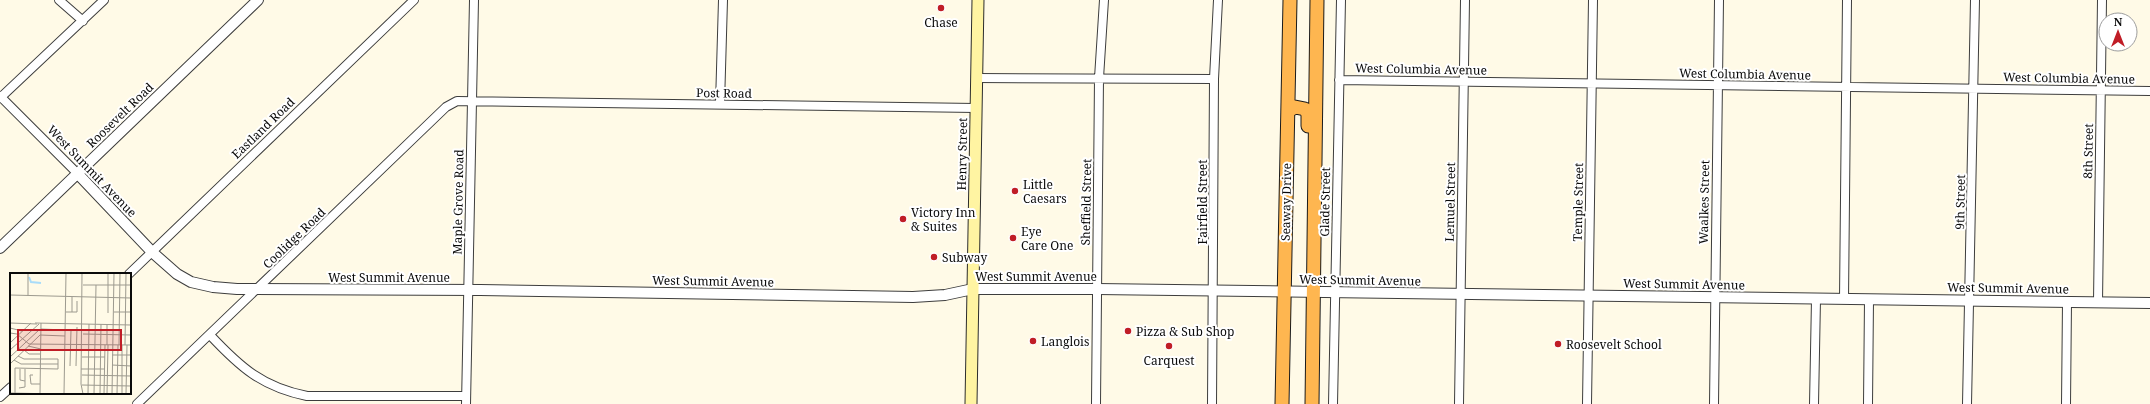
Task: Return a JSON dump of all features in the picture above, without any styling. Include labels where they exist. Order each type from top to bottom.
[{"type":"highway","name":"Seaway Drive","points":[[1282,404],[1290,0]]},
{"type":"highway","points":[[1310,404],[1317,0]]},
{"type":"highway","points":[[1288,111],[1300,107],[1305,109],[1308,114],[1311,292]]},
{"type":"highway","points":[[1284,320],[1290,341],[1289,404]]},
{"type":"main road","name":"Henry Street","points":[[971,404],[978,0]]},
{"type":"street","points":[[59,0],[83,21]]},
{"type":"street","points":[[0,97],[104,0]]},
{"type":"street","name":"Roosevelt Road","points":[[0,248],[258,0]]},
{"type":"street","name":"Eastland Road","points":[[130,273],[414,0]]},
{"type":"street","name":"Maple Grove Road","points":[[466,400],[474,0]]},
{"type":"street","points":[[720,104],[723,0]]},
{"type":"street","name":"Sheffield Street","points":[[1096,404],[1099,78],[1104,0]]},
{"type":"street","name":"Fairfield Street","points":[[1212,404],[1214,79],[1218,0]]},
{"type":"street","name":"Glade Street","points":[[1333,404],[1341,0]]},
{"type":"street","name":"Lemuel Street","points":[[1459,404],[1465,0]]},
{"type":"street","name":"Temple Street","points":[[1588,404],[1593,0]]},
{"type":"street","name":"Waalkes Street","points":[[1714,404],[1719,0]]},
{"type":"street","points":[[1844,299],[1847,0]]},
{"type":"street","name":"9th Street","points":[[1967,404],[1975,0]]},
{"type":"street","name":"8th Street","points":[[2098,302],[2102,0]]},
{"type":"street","points":[[977,78],[1214,79]]},
{"type":"street","name":"West Columbia Avenue","points":[[1339,80],[2150,91]]},
{"type":"street","name":"West Summit Avenue","points":[[0,97],[78,174],[152,252],[177,274],[191,282],[213,287],[258,289],[469,290],[913,297],[945,295],[973,289],[1096,289],[2150,303]]},
{"type":"street","name":"Coolidge Road","points":[[137,404],[446,107],[457,101],[472,101]]},
{"type":"street","name":"Post Road","points":[[472,101],[976,108]]},
{"type":"street","points":[[1814,404],[1816,299]]},
{"type":"street","points":[[1868,404],[1869,300]]},
{"type":"street","points":[[2066,404],[2067,302]]},
{"type":"street","points":[[210,335],[236,362],[257,378],[297,394],[307,396],[466,400]]},
{"type":"street","points":[[0,397],[10,388]]},
{"type":"place","name":"Chase","points":[[941,8]]},
{"type":"place","name":"Little Caesars","points":[[1015,191]]},
{"type":"place","name":"Victory Inn & Suites","points":[[903,219]]},
{"type":"place","name":"Eye Care One","points":[[1013,238]]},
{"type":"place","name":"Subway","points":[[934,257]]},
{"type":"place","name":"Pizza & Sub Shop","points":[[1128,331]]},
{"type":"place","name":"Langlois","points":[[1033,341]]},
{"type":"place","name":"Roosevelt School","points":[[1558,344]]},
{"type":"place","name":"Carquest","points":[[1169,346]]}]
